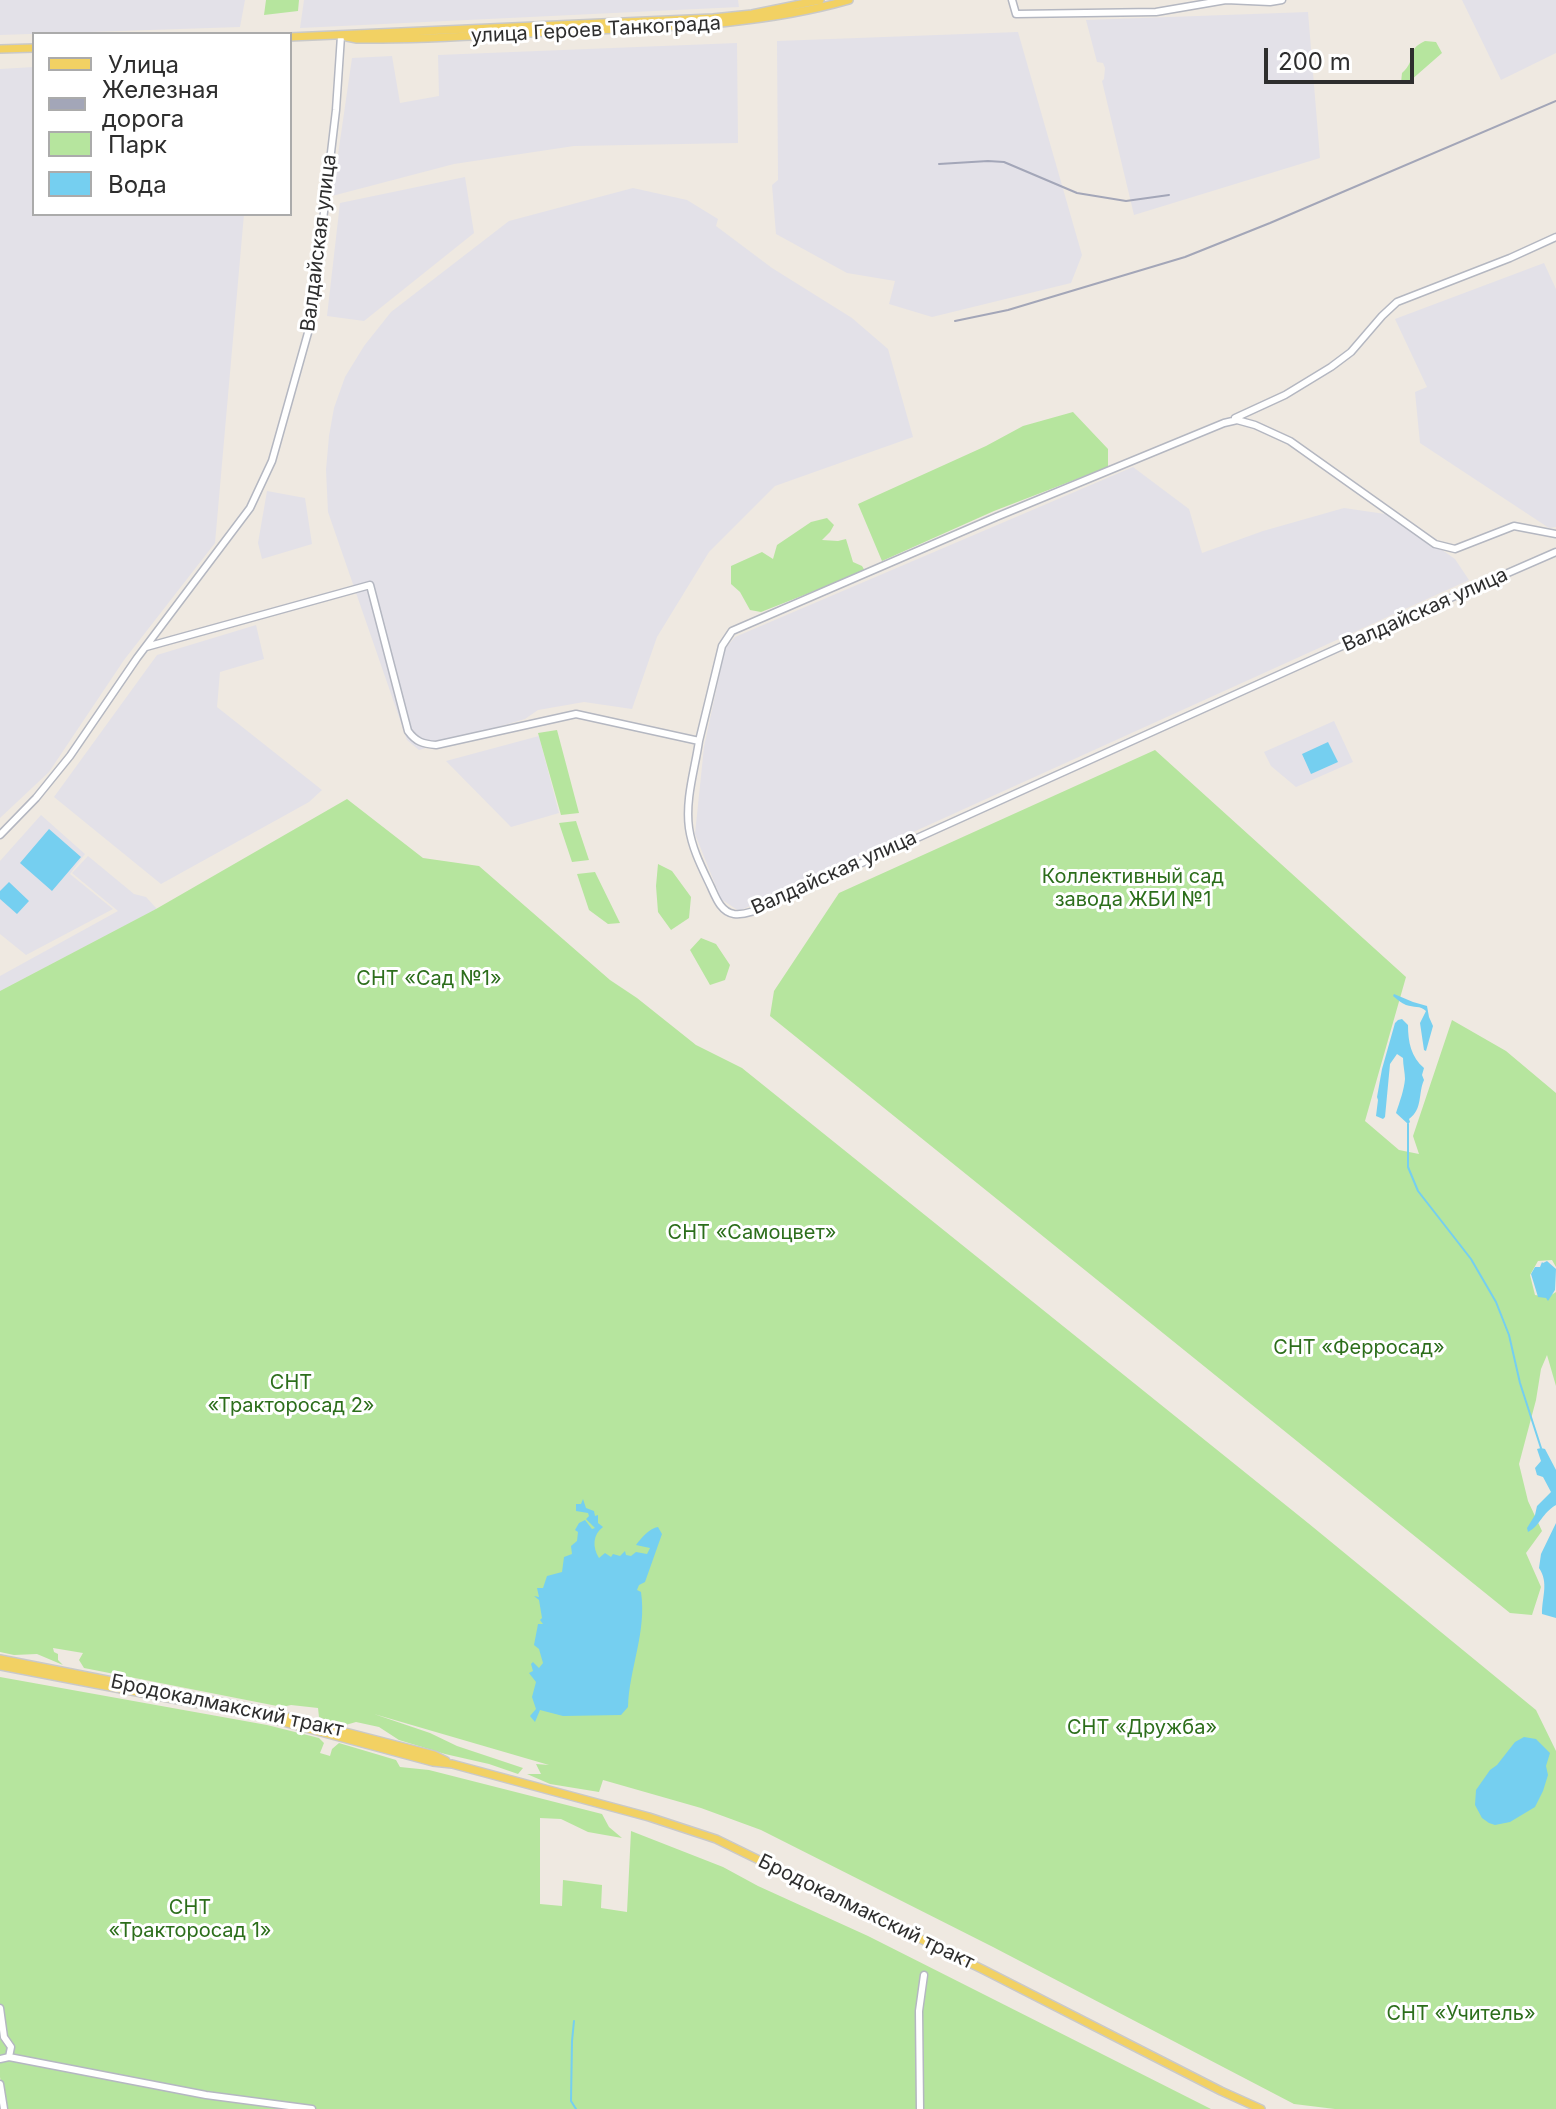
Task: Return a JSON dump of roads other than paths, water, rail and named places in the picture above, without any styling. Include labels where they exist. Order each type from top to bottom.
[{"type":"main road","name":"улица Героев Танкограда","points":[[292,37],[713,18],[752,14],[820,0]]},
{"type":"main road","name":"улица Героев Танкограда","points":[[341,36],[405,39],[708,26],[786,15],[849,0]]},
{"type":"main road","points":[[0,49],[32,48]]},
{"type":"main road","name":"Бродокалмакский тракт","points":[[0,1659],[274,1713],[434,1755],[452,1764]]},
{"type":"main road","name":"Бродокалмакский тракт","points":[[0,1666],[257,1715],[649,1817],[716,1839],[1261,2109]]},
{"type":"street","points":[[1012,0],[1016,14],[1071,14],[1156,12],[1226,0],[1282,0]]},
{"type":"street","name":"Валдайская улица","points":[[0,835],[36,798],[70,756],[146,647],[250,508],[272,461],[311,322],[336,110],[341,36]]},
{"type":"street","points":[[1224,423],[1285,395],[1331,367],[1351,352],[1397,302],[1556,237]]},
{"type":"street","points":[[1224,423],[1237,420],[1290,441],[1435,544],[1455,549],[1514,526],[1556,534]]},
{"type":"street","name":"Валдайская улица","points":[[1224,423],[732,631],[722,646],[699,741],[688,818],[695,851],[721,906],[727,912],[747,913],[1556,552]]},
{"type":"street","points":[[146,647],[370,585],[408,731],[414,739],[424,744],[436,745],[576,714],[699,741]]},
{"type":"street","points":[[920,2109],[919,2011],[924,1975]]},
{"type":"street","points":[[0,2008],[4,2037],[11,2047],[9,2057]]},
{"type":"street","points":[[0,2059],[9,2057],[206,2095],[312,2109]]},
{"type":"street","points":[[0,2084],[4,2109]]},
{"type":"water","points":[[1328,742],[1338,762],[1311,774],[1302,754]]},
{"type":"water","points":[[49,829],[81,857],[52,891],[20,863]]},
{"type":"water","points":[[9,882],[29,901],[17,914],[0,899],[0,891]]},
{"type":"water","points":[[1394,994],[1427,1006],[1433,1026],[1426,1051],[1420,1023],[1426,1011],[1404,1004]]},
{"type":"water","points":[[1402,1019],[1408,1025],[1413,1054],[1424,1068],[1418,1106],[1408,1124],[1396,1113],[1405,1079],[1403,1058],[1397,1054],[1390,1064],[1385,1117],[1376,1116],[1382,1069],[1395,1023]]},
{"type":"water","points":[[1547,1261],[1556,1269],[1555,1290],[1548,1301],[1538,1297],[1531,1274],[1535,1267]]},
{"type":"water","points":[[1537,1449],[1545,1449],[1556,1470],[1556,1505],[1528,1532],[1537,1506],[1551,1492],[1535,1468],[1541,1461]]},
{"type":"water","points":[[583,1499],[586,1508],[598,1515],[598,1523],[603,1527],[595,1541],[599,1558],[605,1553],[611,1557],[613,1554],[620,1556],[625,1551],[626,1555],[631,1556],[636,1552],[647,1554],[650,1548],[636,1545],[638,1542],[658,1527],[662,1534],[645,1582],[637,1590],[641,1592],[642,1622],[628,1707],[621,1715],[563,1716],[540,1710],[535,1722],[530,1716],[536,1709],[532,1697],[536,1682],[529,1673],[533,1671],[533,1662],[539,1668],[543,1663],[539,1649],[534,1645],[538,1624],[543,1624],[539,1600],[534,1596],[539,1597],[537,1588],[543,1588],[547,1576],[562,1572],[564,1557],[572,1554],[571,1546],[577,1541],[578,1532],[575,1530],[579,1523],[585,1520],[592,1529],[595,1528],[586,1519],[588,1513],[576,1511],[576,1504],[581,1504]]},
{"type":"water","points":[[1556,1523],[1556,1618],[1542,1614],[1544,1584],[1539,1568],[1541,1554]]},
{"type":"water","points":[[1524,1737],[1536,1739],[1550,1753],[1543,1791],[1535,1807],[1510,1822],[1489,1823],[1482,1818],[1475,1805],[1476,1790],[1515,1742]]},
{"type":"waterway","points":[[1408,1124],[1408,1167],[1418,1191],[1471,1259],[1496,1302],[1509,1335],[1520,1383],[1541,1448]]},
{"type":"waterway","points":[[574,2021],[571,2101],[576,2109]]},
{"type":"railway","points":[[955,321],[1008,310],[1185,257],[1556,101]]},
{"type":"railway","points":[[939,164],[1004,162],[1077,193],[1126,201],[1169,195]]},
{"type":"park label","name":"Коллективный сад завода ЖБИ №1","points":[[1133,888]]},
{"type":"park label","name":"СНТ «Сад №1»","points":[[429,979]]},
{"type":"park label","name":"СНТ «Самоцвет»","points":[[752,1233]]},
{"type":"park label","name":"СНТ «Ферросад»","points":[[1359,1348]]},
{"type":"park label","name":"СНТ «Тракторосад 2»","points":[[291,1394]]},
{"type":"park label","name":"СНТ «Дружба»","points":[[1142,1728]]},
{"type":"park label","name":"СНТ «Тракторосад 1»","points":[[190,1920]]},
{"type":"park label","name":"СНТ «Учитель»","points":[[1461,2014]]}]
